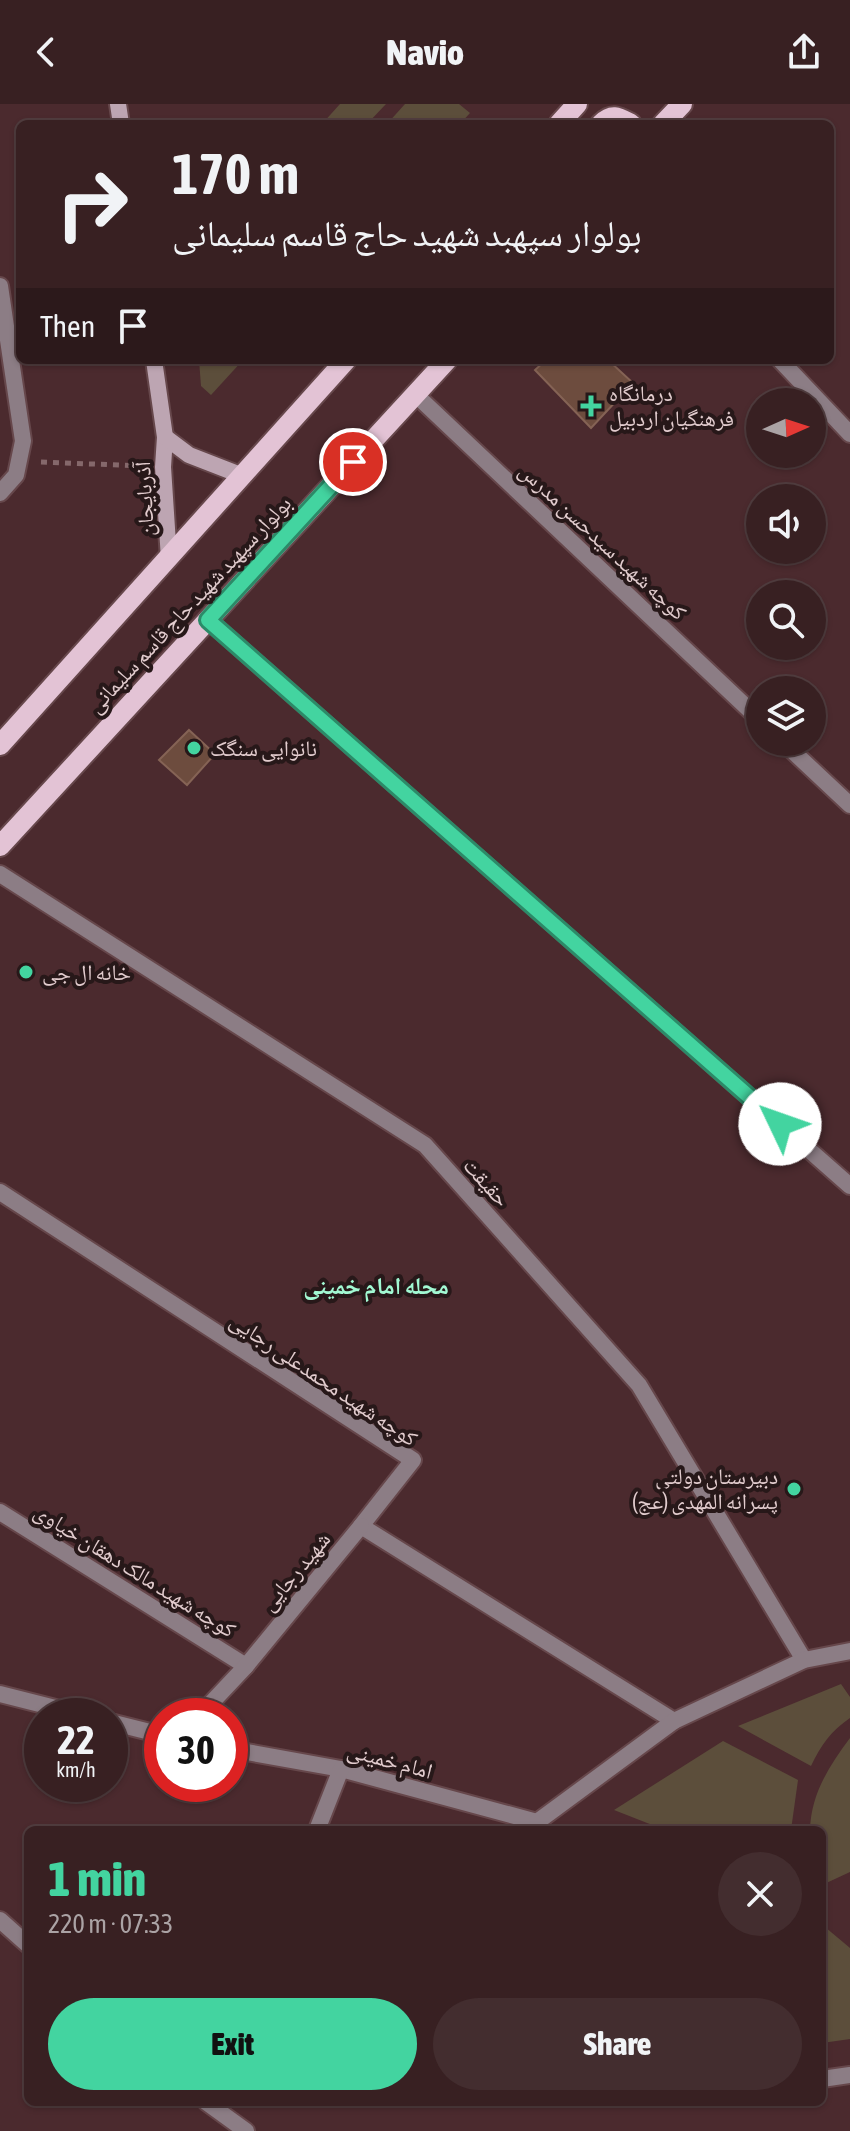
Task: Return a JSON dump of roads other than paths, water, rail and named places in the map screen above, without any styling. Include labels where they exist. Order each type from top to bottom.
[{"type":"main road","points":[[563,120],[577,104]]},
{"type":"main road","points":[[667,120],[682,104]]},
{"type":"main road","points":[[605,120],[616,116],[624,120]]},
{"type":"main road","name":"بولوار سپهبد شهید حاج قاسم سلیمانی","points":[[0,745],[342,364]]},
{"type":"main road","name":"بولوار سپهبد شهید حاج قاسم سلیمانی","points":[[0,846],[443,364]]},
{"type":"street","points":[[0,286],[23,441],[16,475],[0,493]]},
{"type":"street","name":"آذربایجان","points":[[155,364],[165,437],[163,467],[169,559]]},
{"type":"street","points":[[784,364],[850,434]]},
{"type":"street","name":"کوچه شهید سیدحسن مدرس","points":[[415,394],[746,707]]},
{"type":"street","points":[[165,437],[189,455],[243,476]]},
{"type":"street","points":[[208,620],[850,1186]]},
{"type":"street","points":[[798,756],[850,805]]},
{"type":"street","name":"حقیقت","points":[[0,874],[425,1145],[639,1385],[804,1660]]},
{"type":"street","name":"کوچه شهید محمدعلی رجایی","points":[[0,1192],[413,1460],[361,1526]]},
{"type":"street","name":"کوچه شهید مالک دهقان‌ خیاوی","points":[[0,1512],[246,1666]]},
{"type":"street","points":[[361,1526],[674,1721]]},
{"type":"street","name":"شهید رجایی","points":[[216,1698],[361,1526]]},
{"type":"street","points":[[538,1826],[674,1721],[804,1660],[850,1651]]},
{"type":"street","points":[[0,1694],[24,1700]]},
{"type":"street","name":"امام خمینی","points":[[248,1752],[341,1769],[538,1826]]},
{"type":"street","points":[[319,1826],[341,1769]]},
{"type":"street","points":[[0,1920],[24,1941]]},
{"type":"street","points":[[826,2078],[850,2075]]},
{"type":"street","points":[[212,2106],[246,2131]]},
{"type":"place","name":"درمانگاه فرهنگیان اردبیل","points":[[591,406]]},
{"type":"place","name":"نانوایی سنگک","points":[[194,748]]},
{"type":"place","name":"خانه ال جی","points":[[26,972]]},
{"type":"place","name":"دبیرستان دولتی پسرانه المهدی (عج)","points":[[794,1489]]},
{"type":"district","name":"محله امام خمینی","points":[[376,1286]]}]
